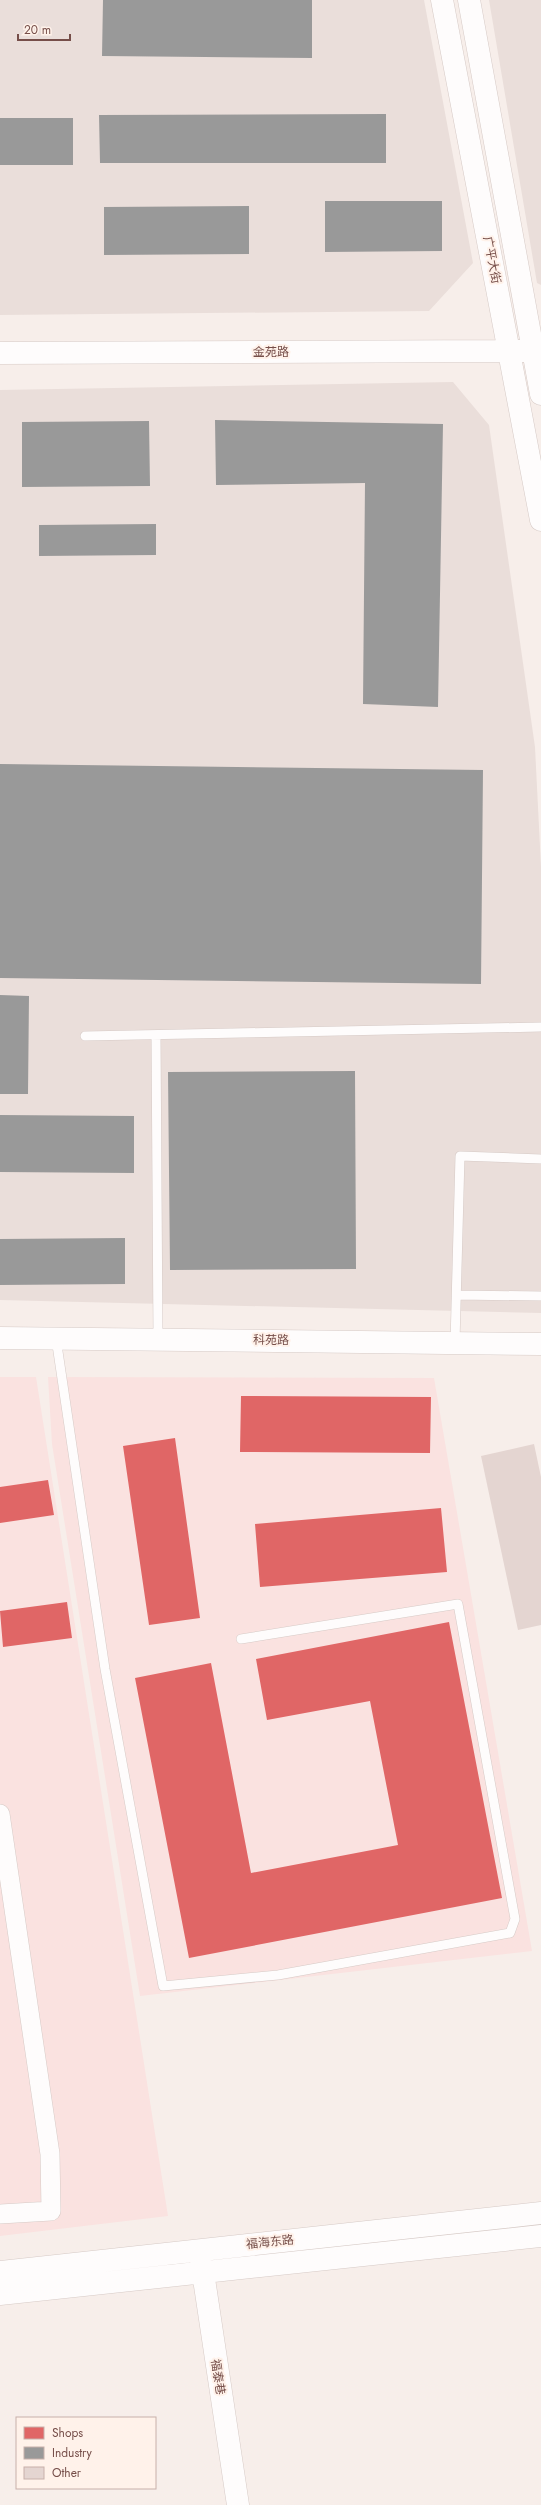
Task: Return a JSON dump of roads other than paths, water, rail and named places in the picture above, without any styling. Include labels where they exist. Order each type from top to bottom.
[{"type":"street","name":"广平大街","points":[[442,0],[541,520]]},
{"type":"street","name":"广平大街","points":[[469,0],[537,351],[541,394]]},
{"type":"street","name":"金苑路","points":[[0,353],[537,351]]},
{"type":"street","name":"科苑路","points":[[0,1338],[158,1338],[541,1344]]},
{"type":"street","points":[[0,1814],[50,2154],[51,2211],[0,2214]]},
{"type":"street","name":"福海东路","points":[[0,2272],[541,2213]]},
{"type":"street","name":"福海东路","points":[[0,2294],[541,2236]]},
{"type":"street","name":"福泰巷","points":[[199,2250],[238,2505]]},
{"type":"lane","points":[[85,1036],[541,1028]]},
{"type":"lane","points":[[156,1035],[158,1338]]},
{"type":"lane","points":[[455,1343],[460,1156],[541,1159]]},
{"type":"lane","points":[[457,1295],[541,1296]]},
{"type":"lane","points":[[56,1338],[105,1670],[162,1986],[278,1975],[510,1933],[515,1919],[458,1604],[240,1639]]}]
